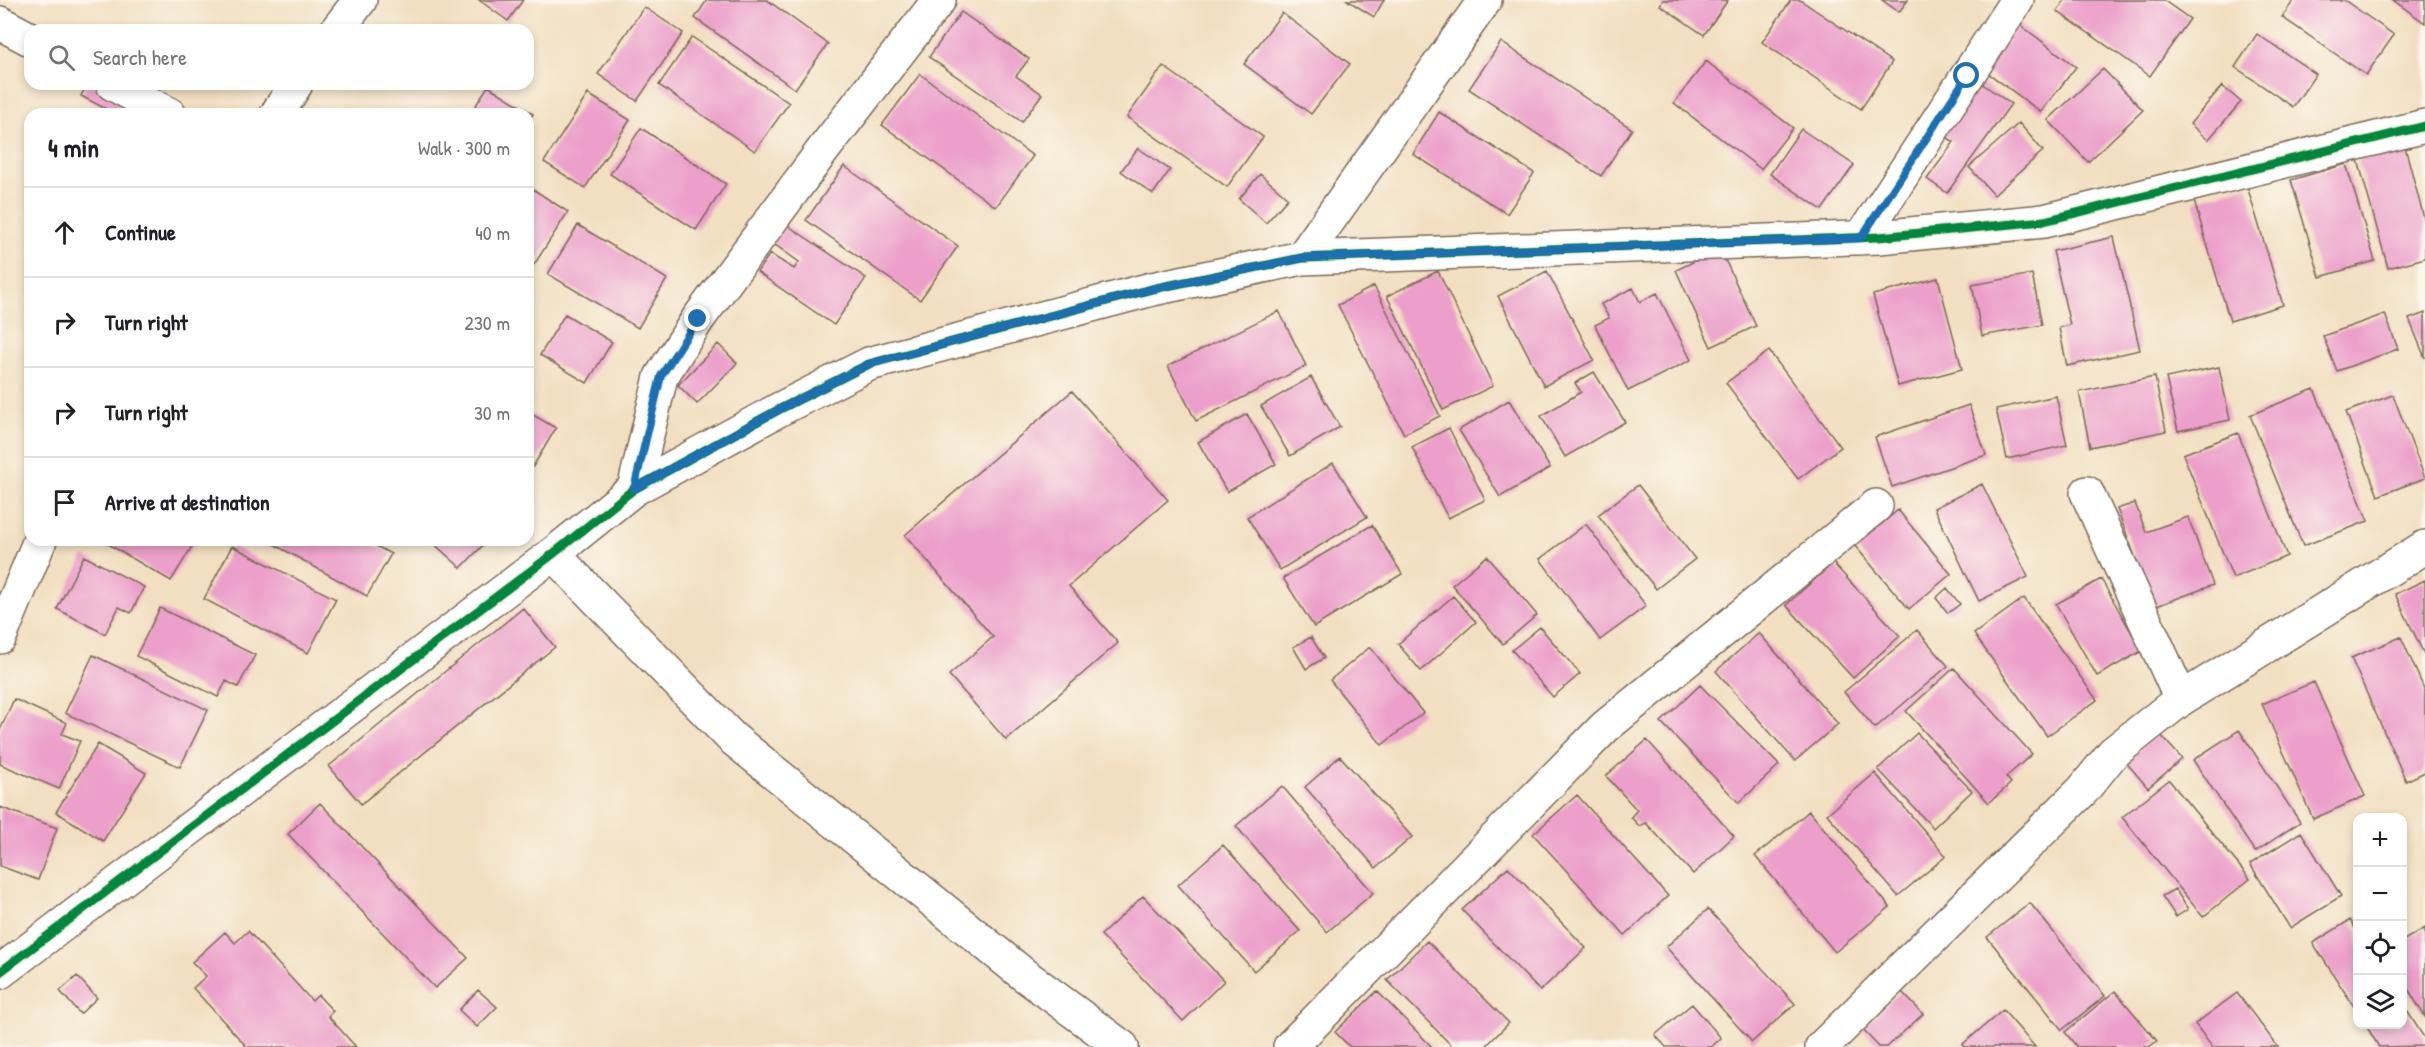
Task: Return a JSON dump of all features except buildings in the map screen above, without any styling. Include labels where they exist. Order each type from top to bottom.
[{"type":"street","points":[[342,24],[360,0]]},
{"type":"street","points":[[634,489],[661,376],[698,319],[823,150],[939,0]]},
{"type":"street","points":[[1302,258],[1485,0]]},
{"type":"street","points":[[1861,238],[2017,0]]},
{"type":"street","points":[[0,23],[24,36]]},
{"type":"street","points":[[124,90],[158,108]]},
{"type":"street","points":[[281,108],[292,90]]},
{"type":"street","points":[[0,972],[553,554],[634,489],[780,409],[869,364],[1152,289],[1302,258],[1861,238],[2044,221],[2425,126]]},
{"type":"street","points":[[2087,493],[2181,699]]},
{"type":"street","points":[[1290,1047],[1605,727],[1876,506]]},
{"type":"street","points":[[0,637],[38,546]]},
{"type":"street","points":[[1822,1047],[2084,790],[2113,753],[2181,699],[2425,547]]},
{"type":"street","points":[[553,554],[732,738],[1023,974],[1122,1047]]},
{"type":"cycle path","points":[[0,972],[553,554],[634,489],[780,409],[869,364],[1152,289],[1302,258],[1879,237],[2044,221],[2425,126]]},
{"type":"route","points":[[698,319],[661,376],[634,489],[780,409],[869,364],[1152,289],[1302,258],[1861,238],[1967,76]]}]
